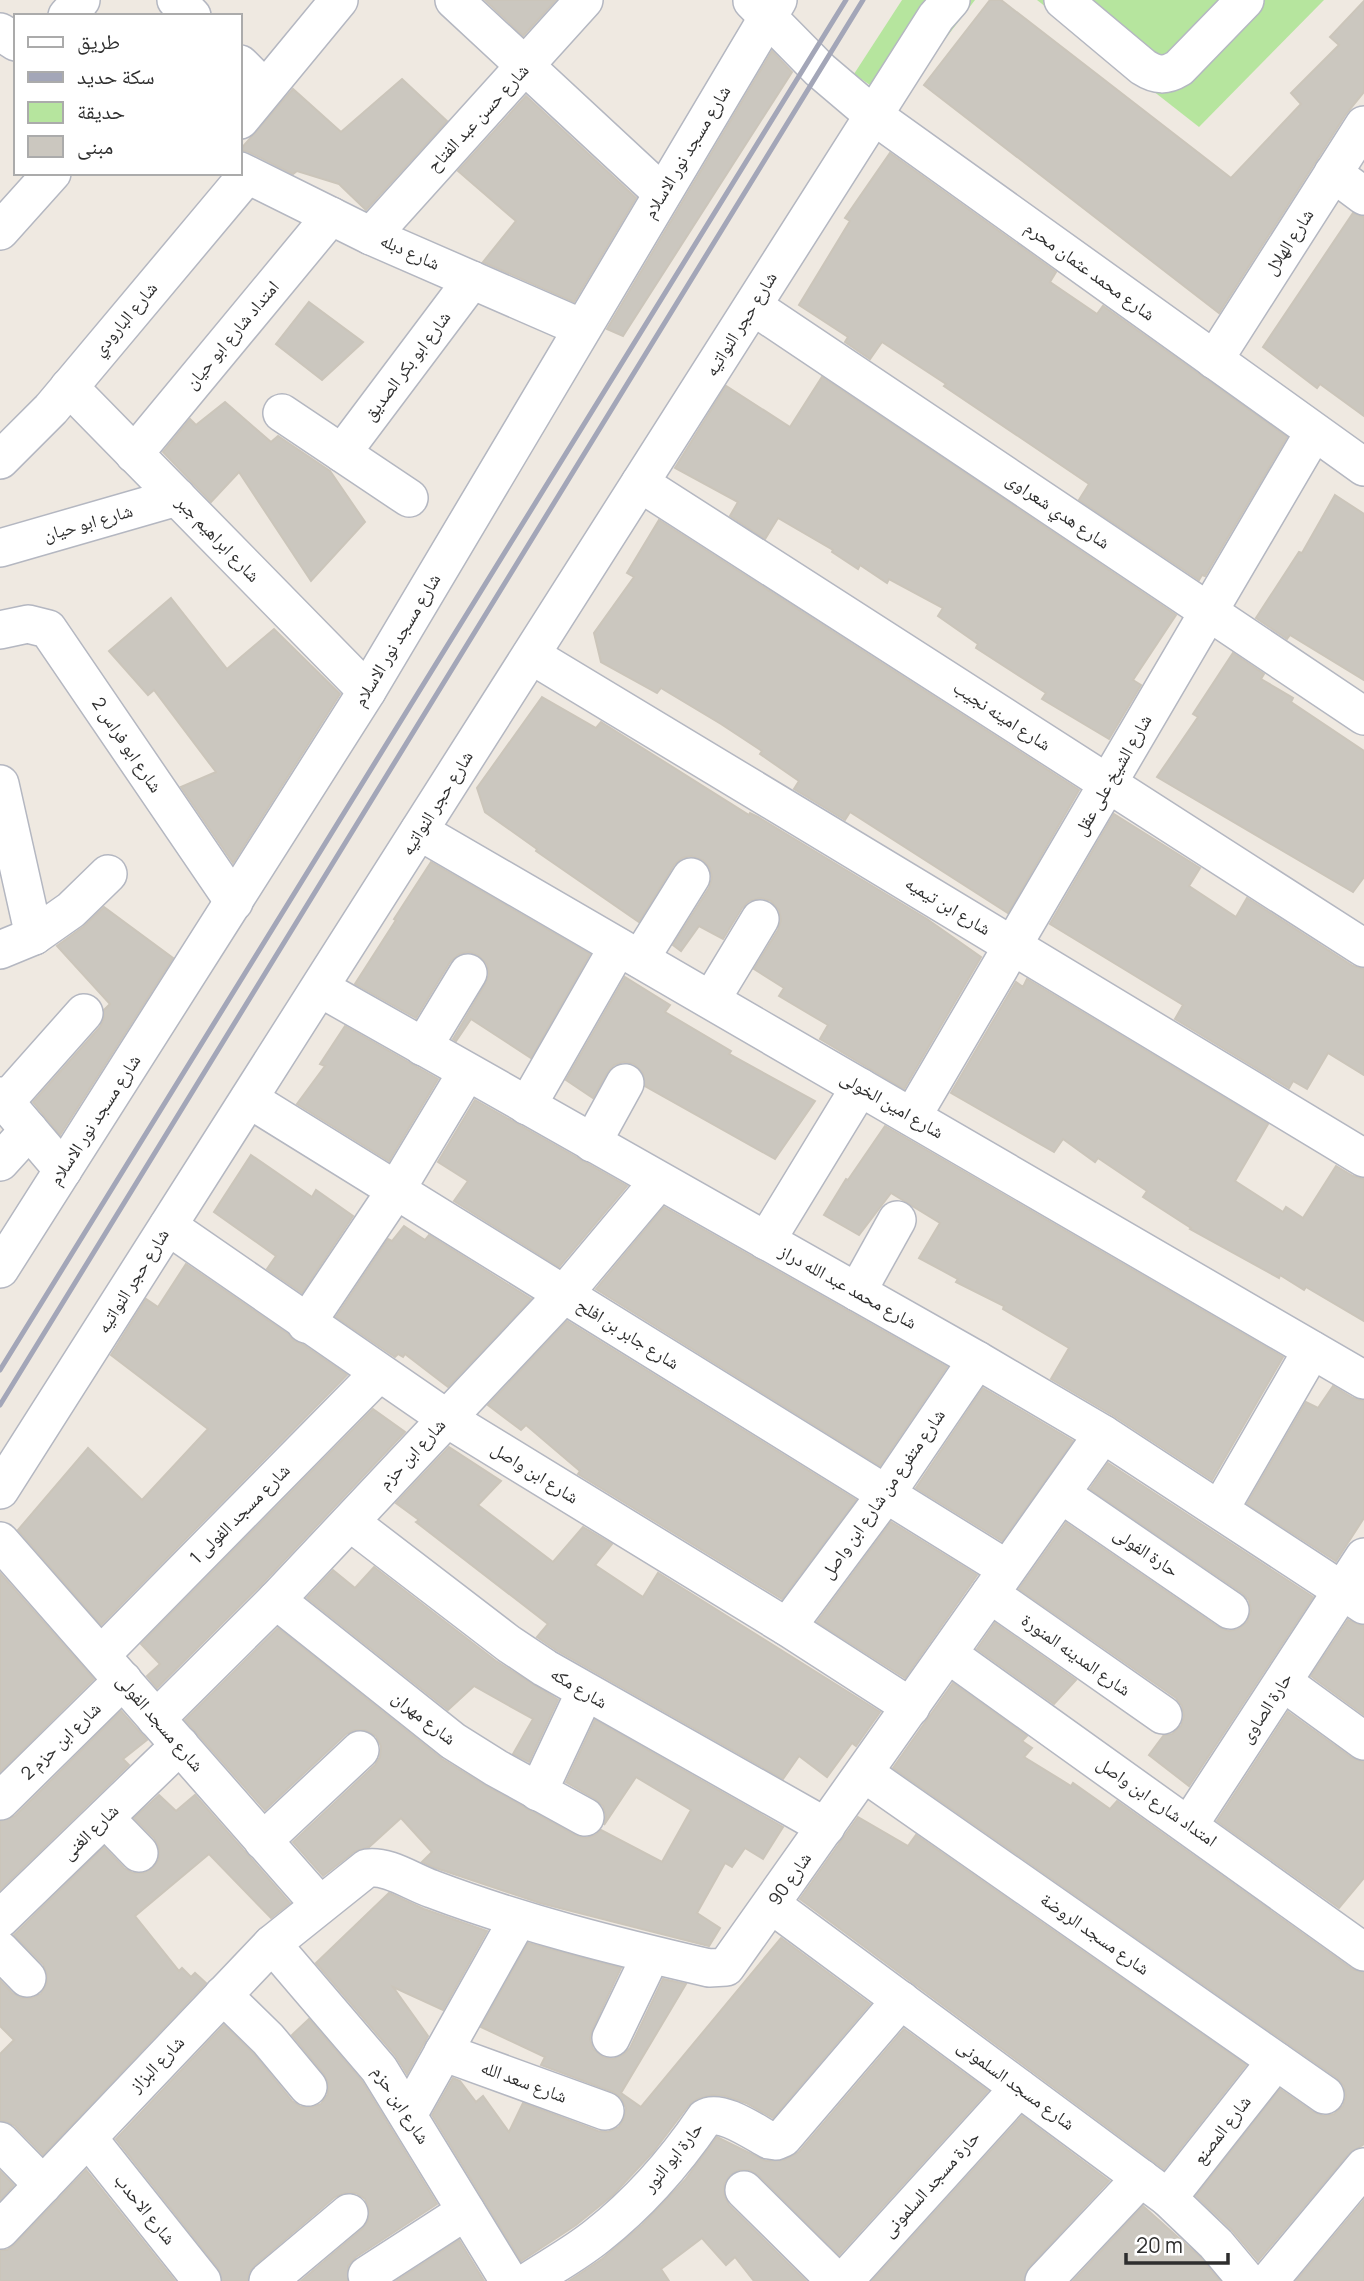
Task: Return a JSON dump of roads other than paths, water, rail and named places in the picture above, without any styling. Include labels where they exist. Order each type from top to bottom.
[{"type":"street","points":[[69,14],[81,0]]},
{"type":"street","points":[[176,0],[190,14]]},
{"type":"street","points":[[242,118],[339,0]]},
{"type":"street","points":[[454,0],[662,193]]},
{"type":"street","name":"شارع حسن عبد الفتاح","points":[[371,236],[584,0]]},
{"type":"street","name":"شارع حجر النواتيه","points":[[0,1490],[936,16],[951,0]]},
{"type":"street","points":[[1063,0],[1143,67],[1165,75],[1179,68],[1245,0]]},
{"type":"street","name":"شارع محمد عثمان محرم","points":[[766,5],[820,69],[873,116],[1364,467]]},
{"type":"street","name":"شارع مسجد نور الاسلام","points":[[0,1269],[367,691],[662,193],[766,5]]},
{"type":"street","points":[[242,66],[265,89]]},
{"type":"street","name":"شارع الهلال","points":[[1213,360],[1364,125]]},
{"type":"street","name":"شارع دبله","points":[[243,173],[371,236],[582,328]]},
{"type":"street","points":[[1333,173],[1364,196]]},
{"type":"street","points":[[0,231],[50,175]]},
{"type":"street","name":"شارع البارودي","points":[[0,460],[27,435],[69,387],[241,175]]},
{"type":"street","name":"امتداد شارع ابو حيان","points":[[134,454],[331,216]]},
{"type":"street","name":"شارع ابو بكر الصديق","points":[[342,453],[472,280]]},
{"type":"street","name":"شارع هدي شعراوى","points":[[753,306],[1364,716]]},
{"type":"street","name":"شارع ابراهيم جبر","points":[[69,387],[367,691]]},
{"type":"street","points":[[282,412],[409,498]]},
{"type":"street","name":"شارع الشيخ على عقل","points":[[912,1117],[1314,432]]},
{"type":"street","name":"شارع امينه نجيب","points":[[640,483],[1364,948]]},
{"type":"street","name":"شارع ابو حيان","points":[[0,548],[177,497]]},
{"type":"street","name":"شارع ابو فراس 2","points":[[0,630],[28,624],[48,629],[234,902]]},
{"type":"street","name":"شارع ابن تيميه","points":[[531,655],[1364,1158]]},
{"type":"street","points":[[0,784],[34,936]]},
{"type":"street","name":"شارع امين الخولى","points":[[419,831],[1364,1380]]},
{"type":"street","points":[[0,950],[34,936],[71,910],[108,874]]},
{"type":"street","points":[[527,1106],[629,953],[691,877]]},
{"type":"street","points":[[711,1000],[760,919]]},
{"type":"street","points":[[423,1047],[468,973]]},
{"type":"street","name":"شارع محمد عبد الله دراز","points":[[320,988],[1103,1434],[1354,1598]]},
{"type":"street","points":[[63,1170],[2,1099],[84,1013]]},
{"type":"street","points":[[306,1324],[396,1190],[467,1072]]},
{"type":"street","points":[[592,1143],[625,1083]]},
{"type":"street","points":[[766,1241],[860,1087]]},
{"type":"street","name":"شارع جابر بن افلح","points":[[249,1099],[886,1494],[999,1582]]},
{"type":"street","points":[[0,1161],[29,1130]]},
{"type":"street","name":"شارع ابن حزم","points":[[168,1732],[276,1600],[564,1294],[659,1181]]},
{"type":"street","points":[[857,1292],[897,1220]]},
{"type":"street","name":"شارع ابن واصل","points":[[168,1226],[306,1324],[446,1418],[787,1627],[911,1707]]},
{"type":"street","points":[[1220,1509],[1312,1350]]},
{"type":"street","name":"شارع متفرع من شارع ابن واصل","points":[[787,1627],[886,1494],[976,1360]]},
{"type":"street","name":"شارع مسجد الفولى 1","points":[[112,1668],[379,1373]]},
{"type":"street","name":"شارع 90","points":[[320,1905],[360,1872],[374,1867],[381,1868],[452,1897],[565,1934],[715,1969],[726,1967],[1103,1434]]},
{"type":"street","name":"حارة الفولى","points":[[1061,1494],[1230,1610]]},
{"type":"street","name":"شارع مكه","points":[[350,1522],[509,1644],[585,1692],[826,1827]]},
{"type":"street","name":"شارع مسجد الفولى","points":[[0,1541],[320,1905]]},
{"type":"street","points":[[1354,1598],[1364,1557]]},
{"type":"street","name":"شارع المدينه المنورة","points":[[999,1582],[1163,1715]]},
{"type":"street","name":"حارة الصاوى","points":[[1189,1825],[1283,1682],[1354,1598]]},
{"type":"street","name":"شارع مهران","points":[[276,1600],[432,1726],[485,1762],[585,1817]]},
{"type":"street","name":"امتداد شارع ابن واصل","points":[[948,1654],[1364,1952]]},
{"type":"street","name":"شارع ابن حزم 2","points":[[0,1801],[112,1668]]},
{"type":"street","points":[[1283,1682],[1364,1741]]},
{"type":"street","points":[[538,1792],[585,1692]]},
{"type":"street","name":"شارع الغنى","points":[[0,1919],[105,1818],[168,1732]]},
{"type":"street","points":[[263,1841],[360,1750]]},
{"type":"street","name":"شارع مسجد الروضة","points":[[864,1773],[1325,2095]]},
{"type":"street","points":[[105,1818],[139,1853]]},
{"type":"street","name":"شارع البزاز","points":[[0,2230],[272,1944],[320,1905]]},
{"type":"street","name":"شارع مسجد السلمونى","points":[[772,1905],[1155,2188],[1216,2244],[1247,2281]]},
{"type":"street","points":[[408,2115],[518,1919]]},
{"type":"street","name":"شارع ابن حزم","points":[[272,1944],[362,2048],[408,2115],[509,2281]]},
{"type":"street","points":[[0,1950],[27,1978]]},
{"type":"street","points":[[611,2038],[651,1955]]},
{"type":"street","points":[[223,1995],[268,2039],[308,2087]]},
{"type":"street","name":"حارة ابو النور","points":[[529,2281],[593,2239],[620,2217],[661,2175],[710,2114],[720,2115],[769,2140],[783,2138],[901,2000]]},
{"type":"street","name":"شارع سعد الله","points":[[443,2052],[605,2111]]},
{"type":"street","name":"شارع المصنع","points":[[1044,2281],[1155,2188],[1276,2061]]},
{"type":"street","name":"حارة مسجد السلمونى","points":[[844,2281],[1019,2088]]},
{"type":"street","name":"شارع الاحدب","points":[[88,2138],[202,2281]]},
{"type":"street","points":[[0,2141],[43,2185]]},
{"type":"street","points":[[1269,2281],[1364,2167]]},
{"type":"street","points":[[744,2190],[836,2281]]},
{"type":"street","points":[[367,2274],[466,2211]]},
{"type":"street","points":[[268,2281],[349,2213]]},
{"type":"railway","points":[[0,1370],[846,0]]},
{"type":"railway","points":[[0,1405],[863,0]]}]
